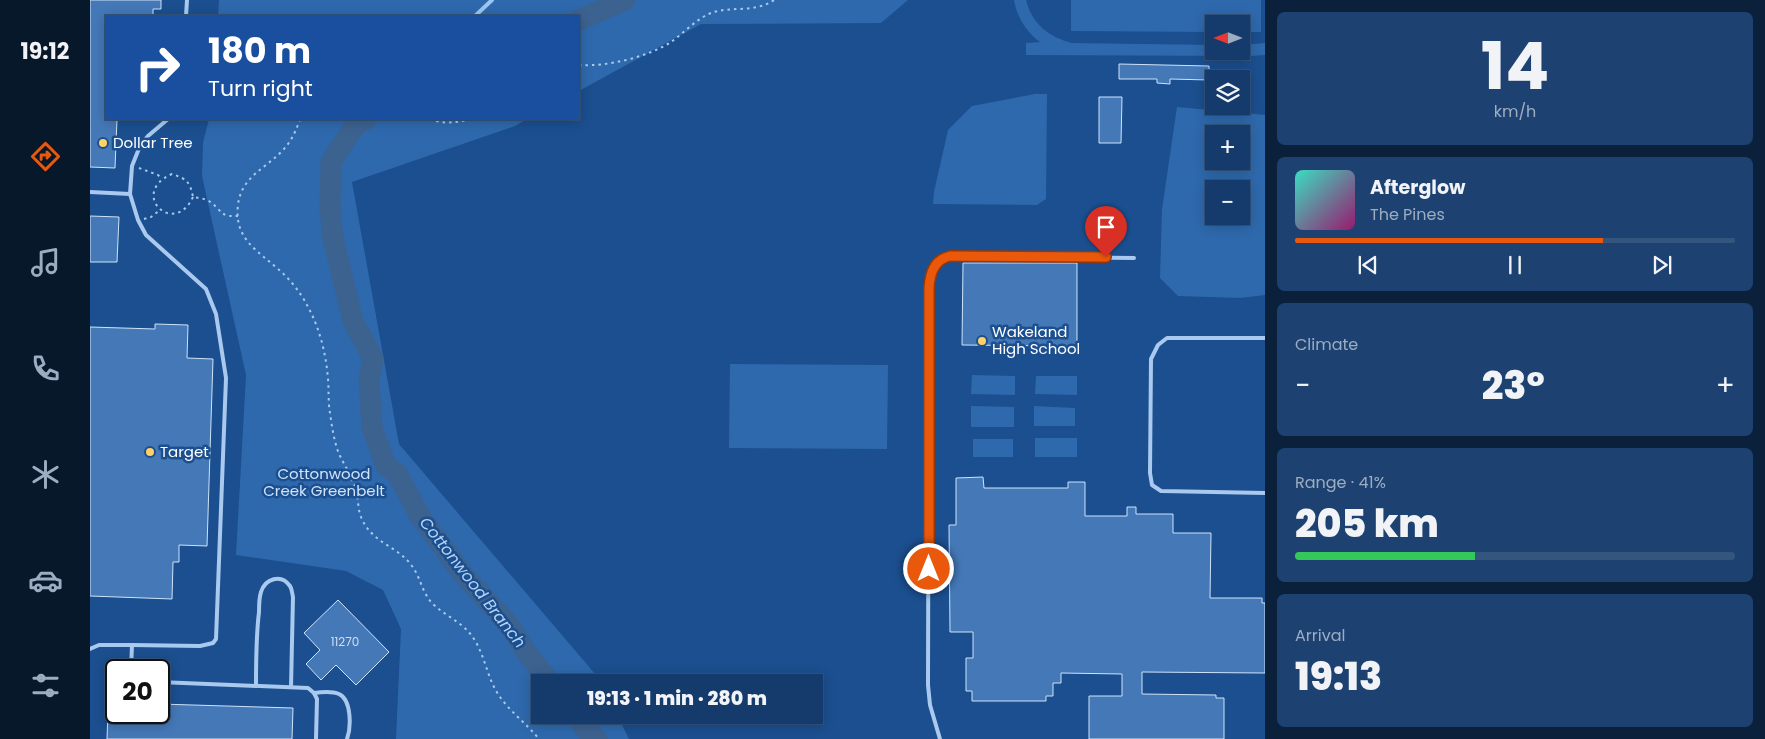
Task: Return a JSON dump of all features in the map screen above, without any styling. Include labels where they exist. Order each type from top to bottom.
[{"type":"lane","points":[[186,15],[187,0]]},
{"type":"lane","points":[[90,649],[99,645],[200,646],[213,644],[216,639],[226,378],[216,314],[206,289],[146,235],[138,220],[130,194],[132,166],[140,146],[148,136],[167,120]]},
{"type":"lane","points":[[90,192],[130,194]]},
{"type":"lane","points":[[940,739],[930,705],[928,685],[929,288],[932,270],[938,261],[950,256],[1134,258]]},
{"type":"lane","points":[[1265,338],[1168,338],[1158,346],[1151,359],[1150,472],[1152,485],[1161,491],[1265,493]]},
{"type":"lane","points":[[256,686],[257,630],[261,592],[265,584],[272,579],[278,578],[285,581],[291,587],[293,597],[291,687]]},
{"type":"lane","points":[[131,659],[132,645]]},
{"type":"lane","points":[[170,682],[308,688],[317,699],[316,739]]},
{"type":"lane","points":[[314,693],[338,694],[346,700],[350,720],[350,732],[347,739]]},
{"type":"path","points":[[580,65],[615,62],[645,54],[670,43],[712,12],[745,9],[768,4],[774,0]]},
{"type":"path","points":[[300,120],[282,152],[256,171],[248,180],[240,198],[238,216],[240,225],[250,246],[278,269],[295,287],[317,326],[324,352],[328,379],[329,411],[334,436],[354,485],[360,514],[365,527],[373,536],[397,551],[413,566],[424,592],[432,604],[462,625],[474,638],[498,693],[538,739]]},
{"type":"path","points":[[432,120],[437,122],[456,122],[467,120]]},
{"type":"path","points":[[132,166],[158,174],[162,178]]},
{"type":"path","points":[[172,174],[183,178],[191,186],[193,198],[189,206],[182,212],[165,213],[160,210],[154,199],[154,187],[162,178],[172,174]]},
{"type":"path","points":[[193,198],[203,198],[228,217],[238,216]]},
{"type":"path","points":[[138,220],[152,217],[160,210]]},
{"type":"green space","points":[[219,0],[908,0],[881,23],[701,24],[580,90],[580,15],[218,15]]},
{"type":"green space","points":[[1014,0],[1026,0],[1037,23],[1056,37],[1072,43],[1205,45],[1205,56],[1026,55],[1026,43],[1040,42],[1030,34],[1017,12]]},
{"type":"green space","points":[[1071,0],[1261,0],[1261,32],[1250,32],[1250,15],[1205,15],[1205,32],[1071,31]]},
{"type":"green space","points":[[1265,43],[1265,55],[1250,56],[1250,44]]},
{"type":"green space","points":[[1035,94],[1047,94],[1046,199],[1037,205],[933,204],[948,130],[972,106]]},
{"type":"green space","points":[[1177,107],[1205,110],[1205,115],[1265,115],[1265,295],[1240,298],[1178,296],[1160,278],[1162,209]]},
{"type":"green space","name":"Cottonwood Creek Greenbelt","points":[[209,120],[525,120],[515,126],[352,182],[399,444],[595,674],[531,674],[531,724],[622,724],[629,739],[396,739],[401,629],[383,590],[346,571],[236,555],[246,375],[202,176],[203,143]]},
{"type":"green space","points":[[730,364],[888,365],[887,449],[729,448]]},
{"type":"green space","points":[[972,375],[1015,376],[1015,395],[971,394]]},
{"type":"green space","points":[[1036,376],[1077,376],[1077,395],[1035,394]]},
{"type":"green space","points":[[971,406],[1014,407],[1014,427],[971,427]]},
{"type":"green space","points":[[1034,406],[1075,408],[1075,426],[1034,426]]},
{"type":"green space","points":[[1035,438],[1077,438],[1077,457],[1035,457]]},
{"type":"green space","points":[[973,439],[1013,439],[1013,457],[973,457]]},
{"type":"building","points":[[90,0],[161,0],[161,9],[153,9],[153,15],[105,15],[105,120],[117,120],[115,168],[90,167]]},
{"type":"building","points":[[1119,64],[1209,66],[1209,70],[1205,70],[1205,80],[1170,79],[1170,84],[1157,83],[1157,79],[1119,79]]},
{"type":"building","points":[[1099,97],[1122,97],[1121,143],[1099,143]]},
{"type":"building","points":[[90,216],[119,217],[117,262],[90,262]]},
{"type":"building","points":[[963,263],[1077,263],[1077,346],[962,345]]},
{"type":"building","name":"Target","points":[[155,324],[188,325],[187,358],[213,359],[207,546],[179,545],[179,562],[173,562],[172,599],[90,596],[90,327],[155,329]]},
{"type":"building","points":[[983,477],[984,488],[1068,488],[1068,482],[1085,482],[1085,516],[1127,516],[1127,507],[1136,507],[1136,514],[1173,514],[1173,533],[1211,533],[1210,598],[1262,598],[1262,603],[1265,603],[1265,673],[1142,672],[1142,694],[1216,695],[1216,698],[1224,698],[1224,739],[1089,739],[1089,696],[1122,696],[1122,674],[1061,673],[1061,683],[1053,683],[1053,696],[1046,696],[1046,701],[972,701],[972,691],[966,691],[966,658],[973,658],[973,632],[950,632],[949,525],[956,525],[956,478]]},
{"type":"building","points":[[338,600],[389,652],[356,685],[336,665],[321,680],[306,664],[320,650],[304,633]]},
{"type":"building","points":[[170,704],[293,708],[292,739],[107,739],[108,724],[170,724]]},
{"type":"waterway","points":[[476,15],[492,0]]},
{"type":"waterway","name":"Cottonwood Branch","points":[[580,20],[625,0]]},
{"type":"waterway","name":"Cottonwood Branch","points":[[364,120],[356,124],[331,162],[330,209],[333,238],[353,321],[373,358],[369,380],[372,428],[386,466],[397,473],[420,516],[463,574],[509,625],[526,652],[544,674]]},
{"type":"waterway","name":"Cottonwood Branch","points":[[582,724],[597,739]]},
{"type":"place","name":"Dollar Tree","points":[[103,143]]},
{"type":"place","name":"Wakeland High School","points":[[982,341]]},
{"type":"place","name":"Target","points":[[150,452]]},
{"type":"route","points":[[929,569],[929,288],[932,270],[938,261],[950,256],[1106,257]]}]
